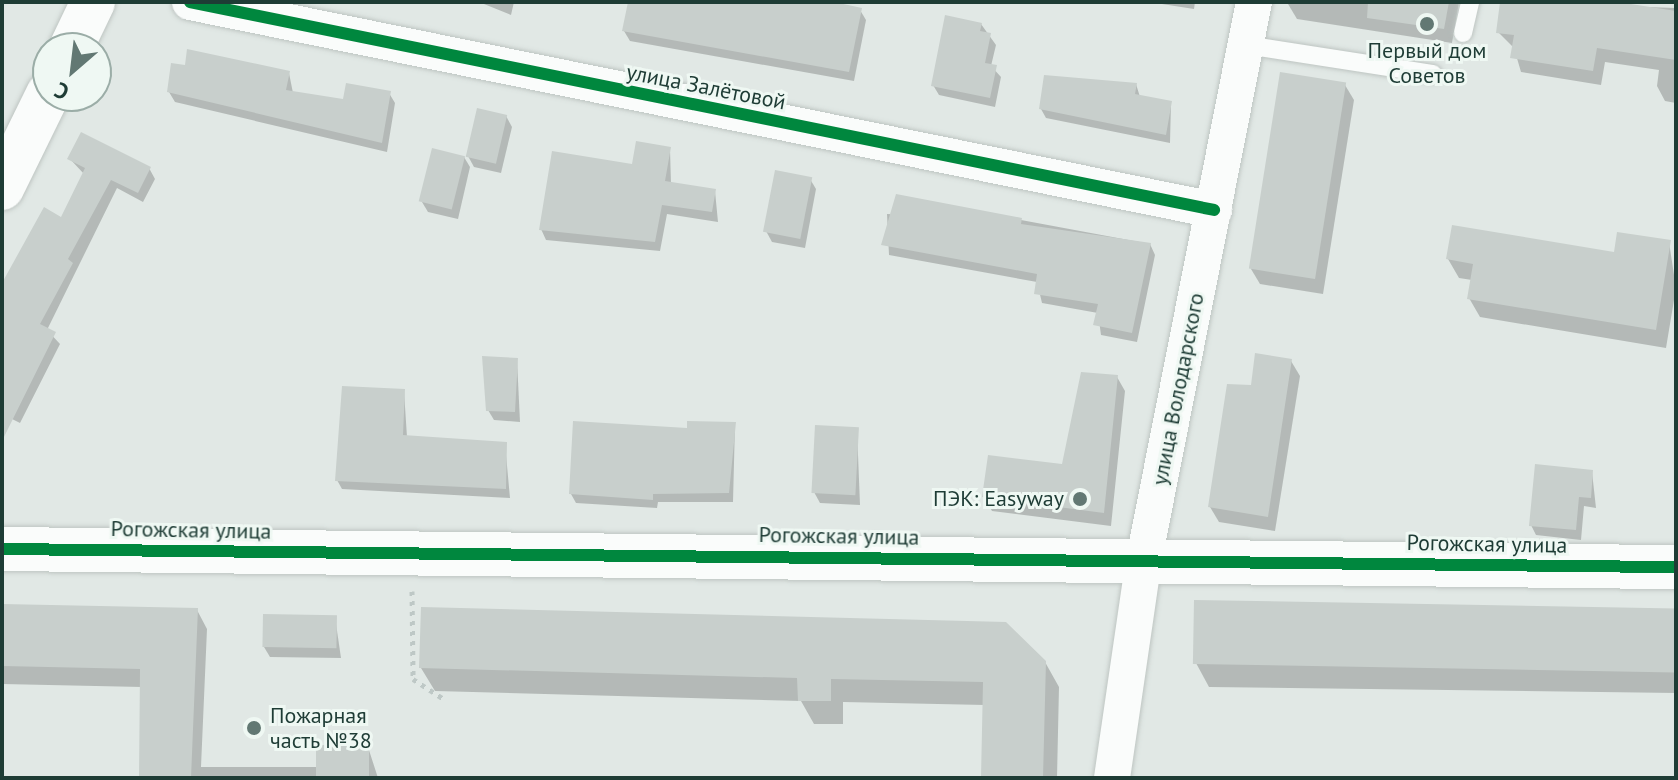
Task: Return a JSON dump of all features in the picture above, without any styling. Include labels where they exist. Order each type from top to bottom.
[{"type":"street","points":[[79,32],[93,2]]},
{"type":"street","name":"улица Залётовой","points":[[190,2],[1214,210]]},
{"type":"street","name":"улица Володарского","points":[[1112,778],[1144,559],[1254,2]]},
{"type":"street","points":[[2,188],[39,112]]},
{"type":"street","name":"Рогожская улица","points":[[2,549],[1676,567]]},
{"type":"lane","points":[[1463,33],[1470,2]]},
{"type":"lane","points":[[1246,45],[1433,74]]},
{"type":"path","points":[[412,591],[413,679],[444,699]]},
{"type":"building","points":[[628,2],[834,2],[862,8],[849,72],[622,31]]},
{"type":"building","points":[[1368,2],[1449,2],[1444,29],[1367,18]]},
{"type":"building","points":[[1500,2],[1618,2],[1676,11],[1676,60],[1597,48],[1593,71],[1510,58],[1514,35],[1496,33]]},
{"type":"building","points":[[945,15],[982,23],[980,31],[991,33],[985,63],[997,65],[990,98],[931,86]]},
{"type":"building","points":[[187,49],[290,71],[286,90],[343,99],[346,83],[391,91],[382,143],[167,92],[171,63],[185,65]]},
{"type":"building","points":[[1280,72],[1346,82],[1315,279],[1249,269]]},
{"type":"building","points":[[1044,75],[1137,83],[1135,94],[1172,101],[1166,135],[1039,109]]},
{"type":"building","points":[[477,108],[507,115],[496,164],[466,157]]},
{"type":"building","points":[[81,132],[151,167],[138,193],[111,180],[68,259],[73,263],[40,324],[56,332],[2,441],[2,283],[44,207],[61,217],[85,168],[67,159]]},
{"type":"building","points":[[636,141],[671,147],[665,181],[716,189],[712,212],[662,205],[655,242],[539,230],[552,151],[632,164]]},
{"type":"building","points":[[432,148],[465,156],[452,210],[419,201]]},
{"type":"building","points":[[775,170],[812,177],[800,239],[763,232]]},
{"type":"building","points":[[896,194],[1022,218],[1021,224],[1151,243],[1132,333],[1093,325],[1098,304],[1034,294],[1037,274],[881,245]]},
{"type":"building","points":[[1452,225],[1614,252],[1617,232],[1671,240],[1656,330],[1467,299],[1473,264],[1446,259]]},
{"type":"building","points":[[1255,353],[1292,359],[1268,517],[1208,507],[1227,384],[1251,385]]},
{"type":"building","points":[[482,356],[518,358],[515,412],[486,411]]},
{"type":"building","points":[[1081,372],[1118,375],[1104,513],[982,497],[988,455],[1062,464]]},
{"type":"building","points":[[342,386],[405,389],[403,435],[507,442],[506,489],[335,481]]},
{"type":"building","points":[[573,421],[687,428],[687,421],[736,422],[729,493],[653,494],[653,500],[569,494]]},
{"type":"building","points":[[815,425],[859,427],[855,495],[811,493]]},
{"type":"building","points":[[1535,464],[1593,470],[1591,498],[1579,497],[1576,530],[1529,526]]},
{"type":"building","points":[[1194,600],[1676,608],[1675,672],[1193,664]]},
{"type":"building","points":[[2,604],[198,608],[191,778],[139,778],[140,669],[2,666]]},
{"type":"building","points":[[421,607],[1006,622],[1046,661],[1043,778],[981,778],[983,682],[831,679],[831,701],[798,701],[797,678],[419,668]]},
{"type":"building","points":[[263,614],[337,615],[336,648],[262,647]]},
{"type":"building","points":[[316,745],[369,745],[369,778],[316,778]]},
{"type":"cycle path","points":[[190,2],[1214,210]]},
{"type":"cycle path","points":[[2,549],[1676,567]]},
{"type":"place","name":"Первый дом Советов","points":[[1427,24]]},
{"type":"place","name":"ПЭК: Easyway","points":[[1080,499]]},
{"type":"place","name":"Пожарная часть №38","points":[[254,728]]}]
